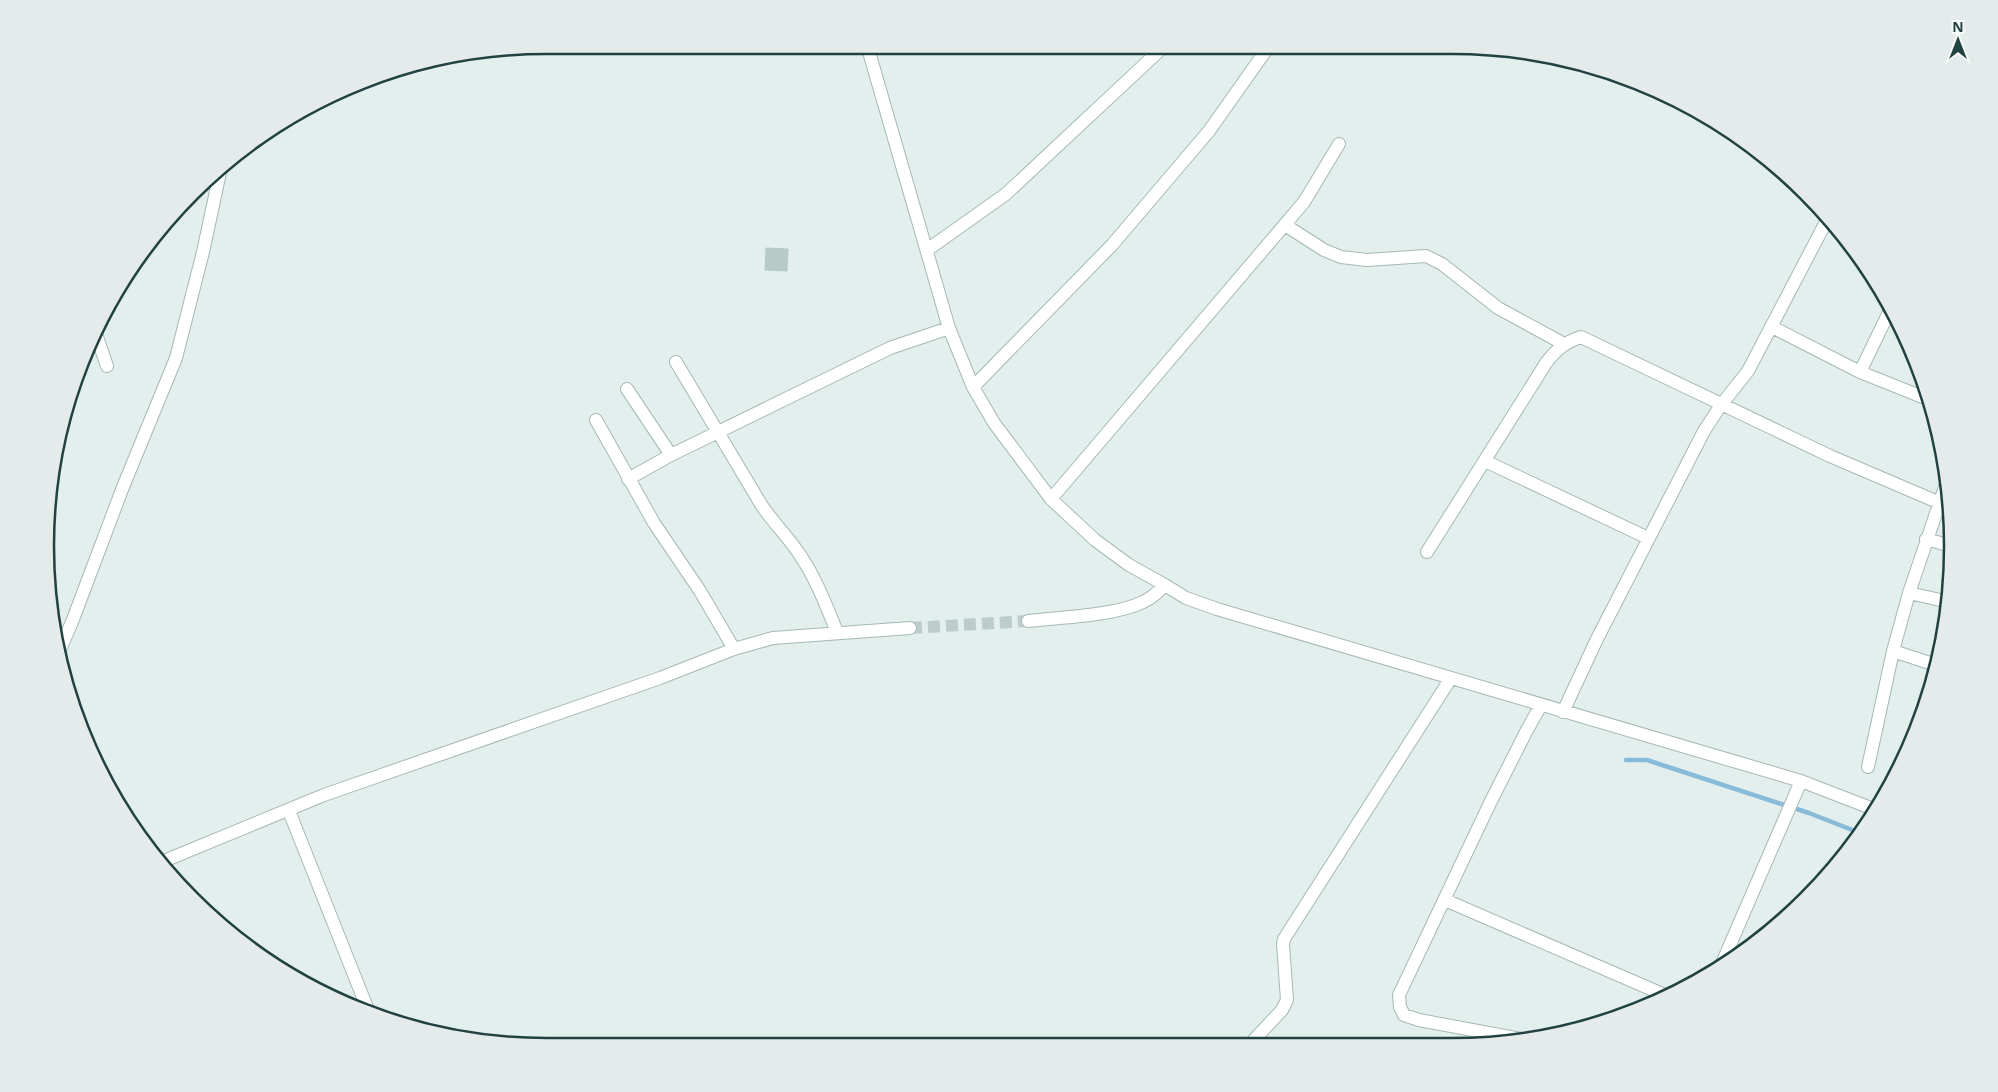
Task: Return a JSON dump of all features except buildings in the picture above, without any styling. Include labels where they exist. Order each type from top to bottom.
[{"type":"street","points":[[870,54],[949,328],[973,387],[994,422],[1052,499],[1095,540],[1129,565],[1186,598],[1217,609],[1801,781],[1868,807]]},
{"type":"street","points":[[927,250],[1006,194],[1156,54]]},
{"type":"street","points":[[973,387],[1112,245],[1209,131],[1263,54]]},
{"type":"street","points":[[1052,499],[1304,202],[1339,144]]},
{"type":"street","points":[[63,642],[123,487],[176,358],[203,252],[219,178]]},
{"type":"street","points":[[1563,712],[1648,538],[1704,431],[1721,405],[1748,371],[1825,224]]},
{"type":"street","points":[[1285,225],[1324,250],[1341,258],[1367,260],[1426,256],[1442,264],[1498,308],[1564,344]]},
{"type":"street","points":[[1860,372],[1887,317]]},
{"type":"street","points":[[1772,327],[1860,372],[1920,396]]},
{"type":"street","points":[[628,479],[671,455],[890,348],[949,328]]},
{"type":"street","points":[[1427,552],[1546,363],[1555,351],[1564,344],[1580,337],[1830,456],[1942,501]]},
{"type":"street","points":[[99,341],[107,366]]},
{"type":"street","points":[[676,362],[772,522],[797,551],[808,569],[837,632]]},
{"type":"street","points":[[627,389],[671,455]]},
{"type":"street","points":[[596,420],[628,479],[700,591],[734,649]]},
{"type":"street","points":[[1485,461],[1648,538]]},
{"type":"street","points":[[1868,767],[1893,652],[1909,593],[1926,538],[1942,506]]},
{"type":"street","points":[[1926,538],[1944,544]]},
{"type":"street","points":[[1028,620],[1117,609],[1141,603],[1165,586]]},
{"type":"street","points":[[1909,593],[1941,600]]},
{"type":"street","points":[[167,860],[324,795],[634,687],[734,649],[773,638],[910,628]]},
{"type":"street","points":[[1893,652],[1929,664]]},
{"type":"street","points":[[1256,1038],[1282,1010],[1287,1000],[1284,939],[1451,678]]},
{"type":"street","points":[[1502,1035],[1419,1020],[1404,1014],[1400,1007],[1398,995],[1526,730],[1541,705]]},
{"type":"street","points":[[1726,954],[1801,781]]},
{"type":"street","points":[[289,811],[366,1004]]},
{"type":"street","points":[[1445,900],[1659,992]]},
{"type":"waterway","points":[[1626,760],[1647,760],[1809,813],[1853,830]]},
{"type":"tunnel","points":[[910,628],[1028,621]]}]
